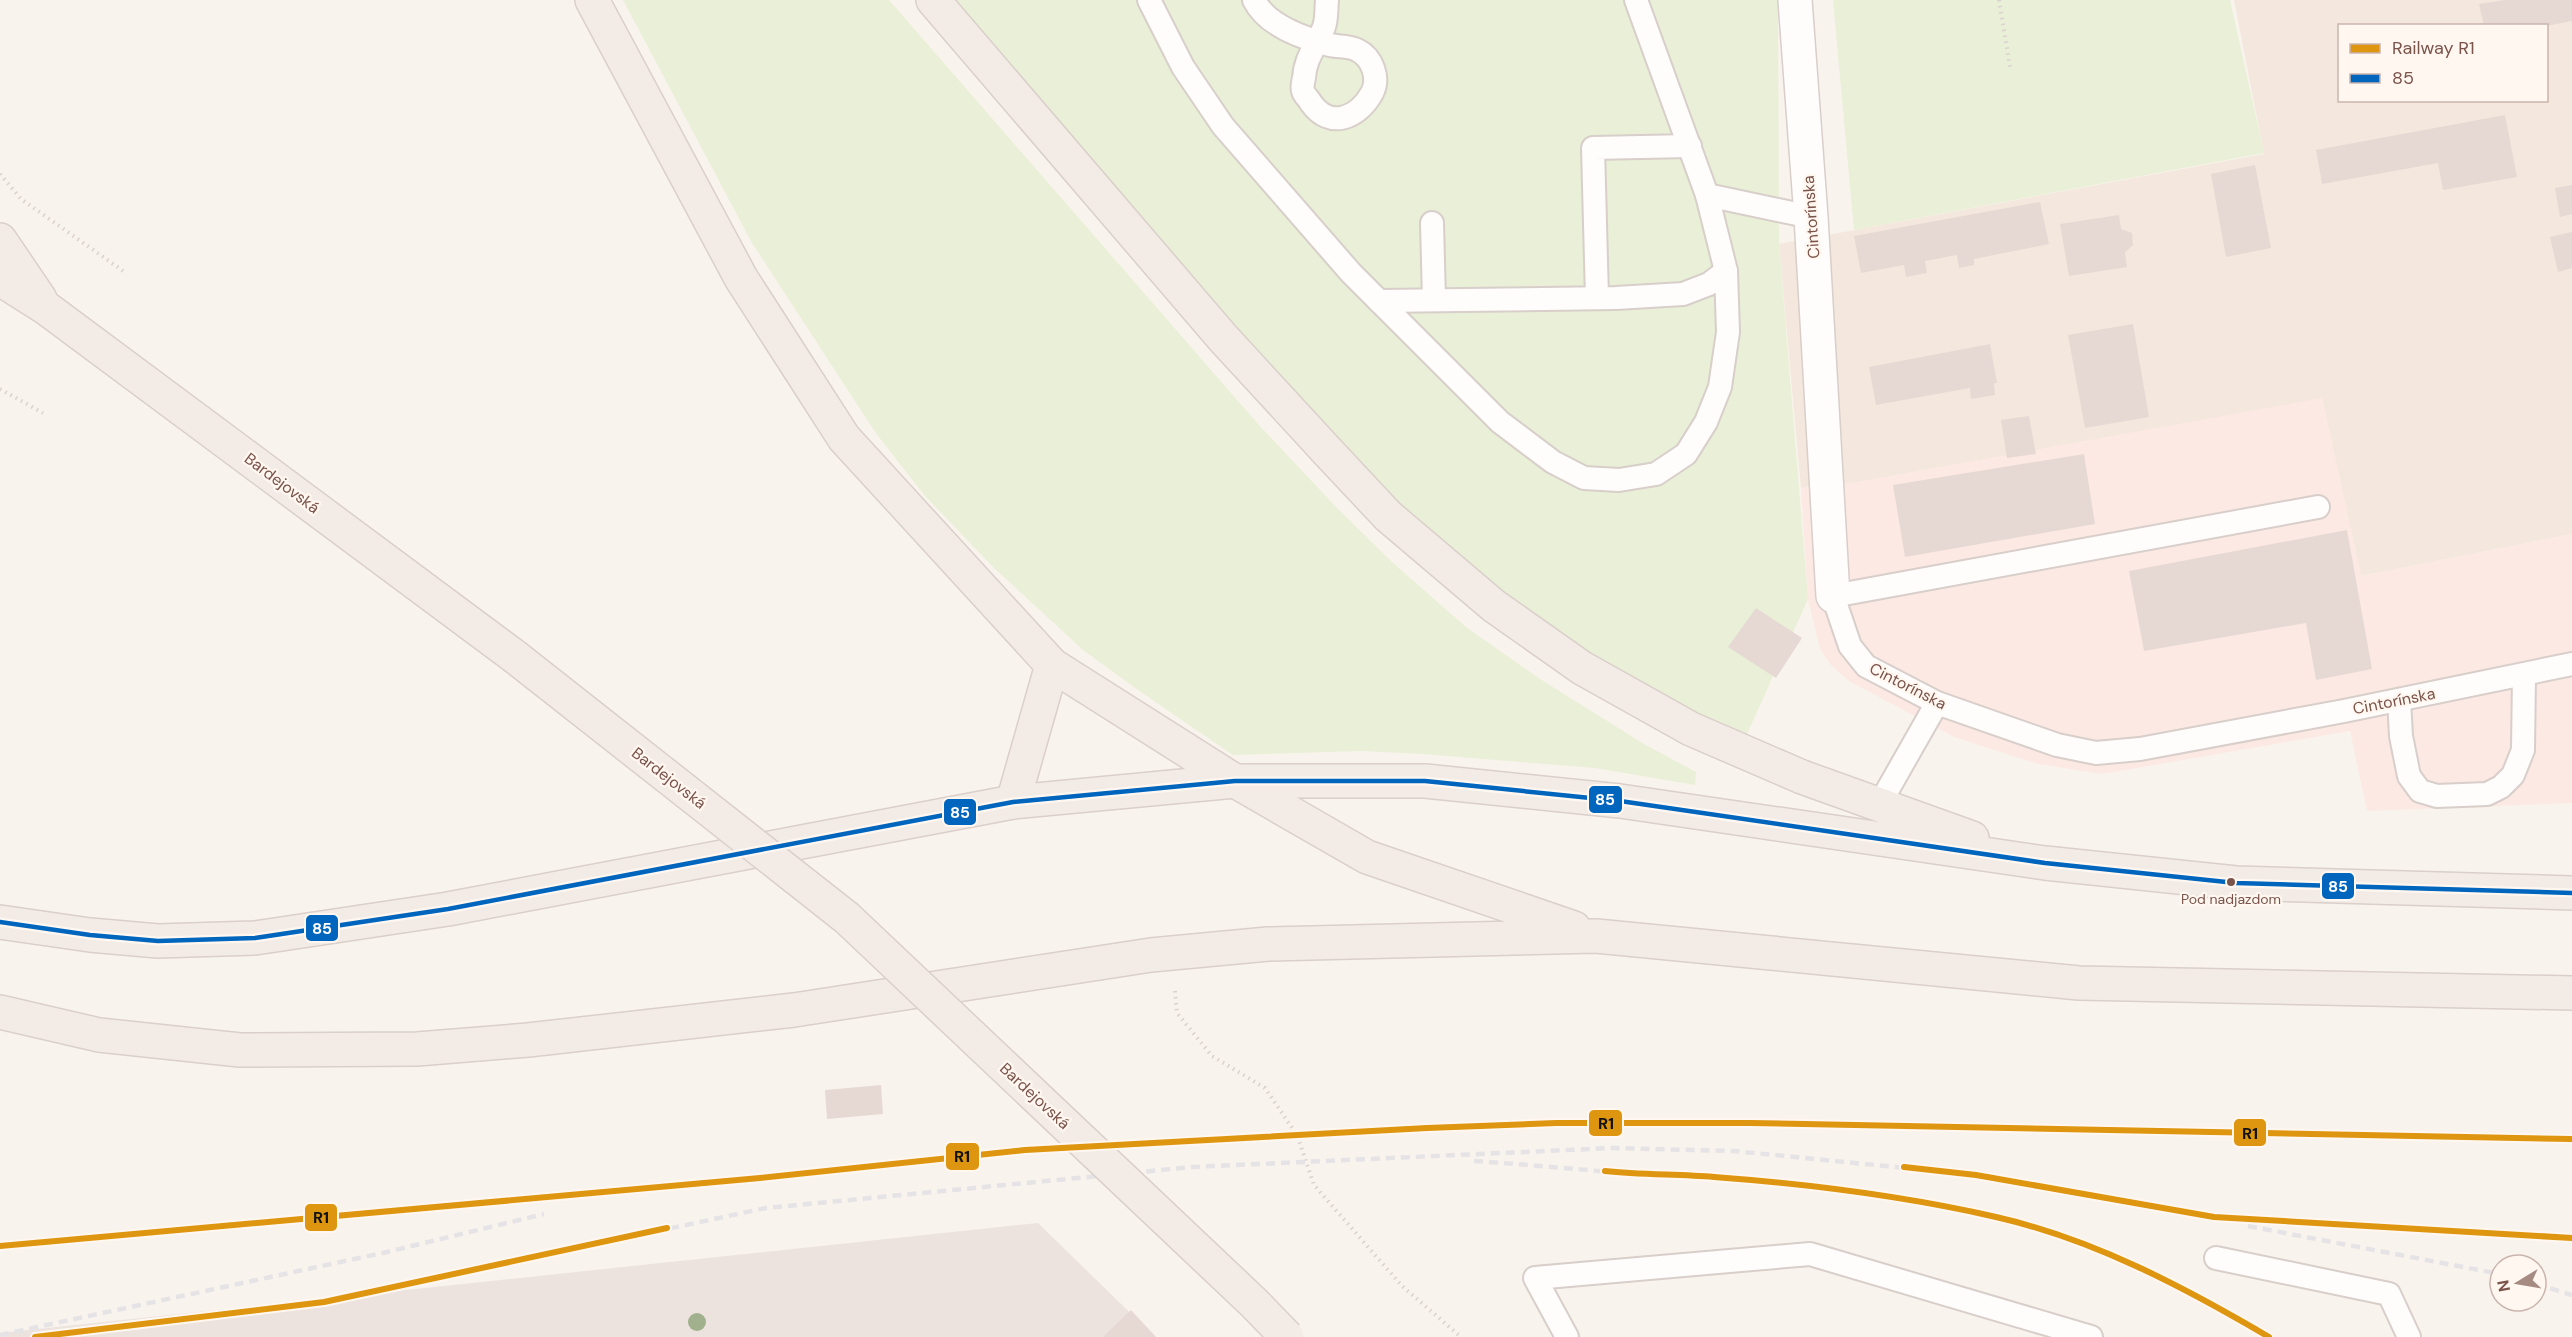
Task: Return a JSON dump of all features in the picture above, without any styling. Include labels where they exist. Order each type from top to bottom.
[{"type":"main road","points":[[592,0],[741,278],[844,438],[1052,665],[1236,781],[1367,857],[1596,936]]},
{"type":"main road","points":[[933,0],[1223,338],[1320,443],[1388,516],[1494,606],[1582,669],[1691,729],[1802,777],[2044,863]]},
{"type":"main road","points":[[0,240],[46,308]]},
{"type":"main road","name":"Bardejovská","points":[[0,279],[46,308],[514,656],[847,918],[1245,1294],[1287,1337]]},
{"type":"main road","points":[[0,306],[46,308]]},
{"type":"main road","points":[[1013,801],[1052,665]]},
{"type":"main road","points":[[0,922],[90,935],[158,941],[255,938],[448,909],[1013,801],[1236,781],[1425,781],[1620,801],[2044,863],[2236,883],[2572,893]]},
{"type":"main road","points":[[0,1012],[99,1035],[240,1050],[417,1049],[528,1040],[794,1010],[1173,953],[1268,944],[1596,936],[2079,983],[2572,993]]},
{"type":"street","name":"Cintorínska","points":[[1796,0],[1833,596]]},
{"type":"lane","points":[[1149,0],[1183,67],[1223,126],[1351,273],[1500,423],[1553,462],[1584,478],[1619,480],[1656,474],[1686,453],[1706,422],[1720,387],[1728,332],[1726,271],[1707,195],[1636,0]]},
{"type":"lane","points":[[1254,0],[1259,10],[1279,26],[1317,40],[1324,26],[1327,0]]},
{"type":"lane","points":[[1597,298],[1593,148],[1690,146]]},
{"type":"lane","points":[[1707,195],[1811,218]]},
{"type":"lane","points":[[1432,223],[1434,300]]},
{"type":"lane","points":[[1379,301],[1597,298],[1683,294],[1709,284],[1726,271]]},
{"type":"lane","points":[[1833,596],[2318,507]]},
{"type":"lane","name":"Cintorínska","points":[[1833,596],[1850,645],[1866,666],[1937,703],[2056,745],[2096,753],[2140,749],[2399,700],[2572,664]]},
{"type":"lane","points":[[2399,700],[2401,736],[2409,776],[2421,791],[2438,796],[2487,794],[2501,788],[2513,775],[2523,750],[2524,675]]},
{"type":"lane","points":[[1879,805],[1937,703]]},
{"type":"lane","points":[[1567,1337],[1535,1278],[1810,1254],[2091,1337]]},
{"type":"lane","points":[[2216,1258],[2389,1294],[2409,1337]]},
{"type":"path","points":[[1999,0],[2010,67]]},
{"type":"path","points":[[0,174],[21,199],[126,273]]},
{"type":"path","points":[[0,388],[43,413]]},
{"type":"path","points":[[1173,953],[1177,1013],[1212,1056],[1265,1088],[1297,1136],[1314,1185],[1402,1286],[1461,1337]]},
{"type":"shaded area","points":[[2234,0],[2572,0],[2572,534],[2361,576],[2322,399],[1858,482],[1801,488],[1779,244],[2264,154]]},
{"type":"shaded area","points":[[2322,398],[2361,576],[2572,534],[2572,803],[2367,811],[2350,731],[2102,774],[2038,764],[1954,737],[1849,681],[1831,665],[1820,649],[1808,599],[1801,488],[1858,482]]},
{"type":"shaded area","points":[[1038,1223],[1155,1337],[0,1337],[0,1333]]},
{"type":"green space","points":[[623,0],[889,0],[1258,424],[1337,508],[1393,563],[1466,627],[1540,679],[1644,744],[1696,772],[1695,785],[1595,768],[1423,754],[1362,751],[1233,755],[1083,650],[994,568],[925,496],[875,432],[752,243]]},
{"type":"green space","points":[[930,0],[1778,0],[1779,244],[1808,599],[1738,754],[1442,556]]},
{"type":"green space","points":[[1833,0],[2230,0],[2264,153],[1854,230]]},
{"type":"building","points":[[2505,0],[2572,0],[2572,21],[2548,26],[2484,24],[2479,4]]},
{"type":"building","points":[[2505,115],[2517,177],[2443,190],[2438,163],[2322,184],[2316,150]]},
{"type":"building","points":[[2255,165],[2271,248],[2226,257],[2211,174]]},
{"type":"building","points":[[2572,185],[2572,214],[2560,217],[2555,188]]},
{"type":"building","points":[[2040,202],[2049,244],[1974,259],[1974,265],[1959,268],[1957,255],[1925,261],[1927,273],[1906,277],[1904,265],[1861,273],[1854,236]]},
{"type":"building","points":[[2119,215],[2121,229],[2132,233],[2133,245],[2125,252],[2127,267],[2069,276],[2060,224]]},
{"type":"building","points":[[2572,232],[2572,268],[2558,272],[2550,237]]},
{"type":"building","points":[[2133,324],[2149,417],[2085,428],[2068,335]]},
{"type":"building","points":[[1990,344],[1997,383],[1994,383],[1995,395],[1971,399],[1970,388],[1876,405],[1869,367]]},
{"type":"building","points":[[2029,416],[2036,454],[2007,458],[2001,420]]},
{"type":"building","points":[[2084,454],[2095,524],[1905,557],[1893,485]]},
{"type":"building","points":[[2347,530],[2372,669],[2316,680],[2306,623],[2144,651],[2129,571]]},
{"type":"building","points":[[1756,608],[1802,638],[1776,678],[1728,647]]},
{"type":"building","points":[[881,1085],[883,1114],[827,1119],[825,1090]]},
{"type":"building","points":[[1131,1310],[1156,1337],[1103,1337]]},
{"type":"railway","points":[[35,1337],[324,1302],[766,1208],[1192,1167],[1612,1148],[1734,1151],[1976,1175],[2214,1217],[2572,1238]]},
{"type":"railway","points":[[1474,1161],[1761,1181],[1857,1192],[1952,1208],[2045,1232],[2136,1265],[2227,1312],[2269,1337]]},
{"type":"railway","points":[[0,1335],[387,1252],[544,1214]]},
{"type":"railway","points":[[2248,1226],[2488,1272]]},
{"type":"railway","points":[[2548,1288],[2572,1295]]},
{"type":"rail line","name":"R1","points":[[0,1246],[760,1178],[1025,1150],[1427,1128],[1556,1123],[1750,1123],[2572,1139]]},
{"type":"rail line","name":"R1","points":[[1904,1167],[1976,1175],[2214,1217],[2572,1238]]},
{"type":"rail line","name":"R1","points":[[1605,1171],[1714,1177],[1820,1187],[1891,1197],[1996,1217],[2032,1226],[2103,1251],[2204,1300],[2269,1337]]},
{"type":"rail line","name":"R1","points":[[35,1337],[324,1302],[667,1228]]},
{"type":"transit line","name":"85","points":[[0,922],[90,935],[158,941],[255,938],[448,909],[1013,802],[1235,781],[1425,781],[1620,801],[2045,863],[2236,883],[2572,893]]},
{"type":"place","name":"Pod nadjazdom","points":[[2231,882]]}]
